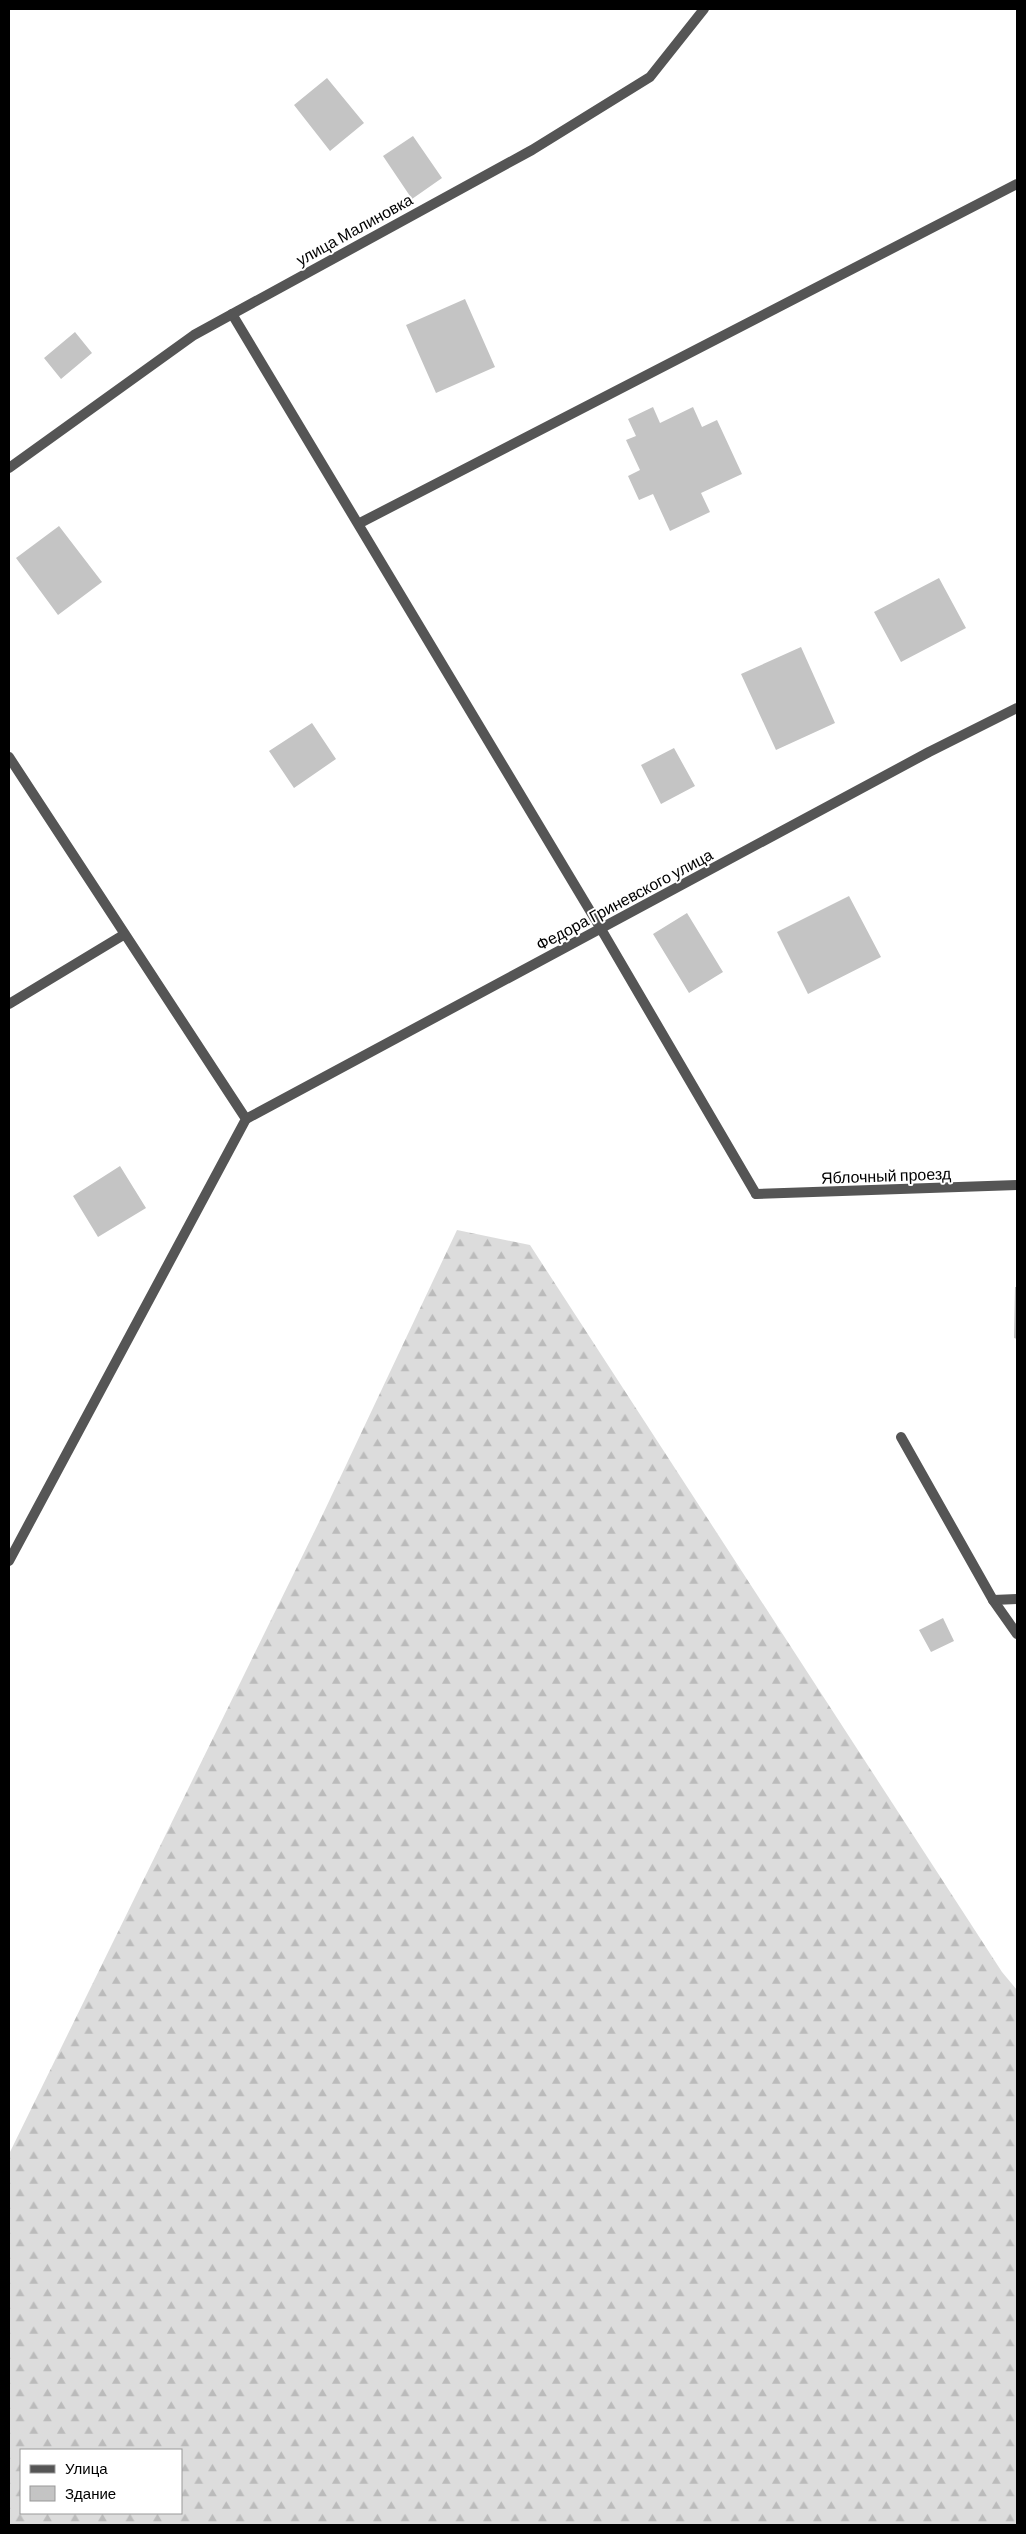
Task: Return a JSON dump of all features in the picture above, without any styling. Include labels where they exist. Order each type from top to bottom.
[{"type":"street","name":"улица Малиновка","points":[[9,468],[194,335],[532,150],[650,76],[704,9]]},
{"type":"street","points":[[358,524],[1017,184]]},
{"type":"street","points":[[232,314],[601,929]]},
{"type":"street","name":"Федора Гриневского улица","points":[[246,1119],[921,757],[1017,708]]},
{"type":"street","points":[[9,757],[246,1119],[9,1561]]},
{"type":"street","name":"Яблочный проезд","points":[[601,929],[756,1194],[1017,1185]]},
{"type":"street","points":[[9,1004],[125,934]]},
{"type":"street","points":[[901,1437],[993,1600],[1017,1634]]},
{"type":"street","points":[[993,1600],[1017,1599]]},
{"type":"green space","points":[[457,1230],[530,1245],[1002,1972],[1017,1990],[1017,2525],[9,2525],[9,2154],[322,1516]]},
{"type":"building","points":[[327,78],[364,123],[330,151],[294,105]]},
{"type":"building","points":[[413,136],[442,178],[412,199],[383,156]]},
{"type":"building","points":[[465,299],[495,367],[436,393],[406,325]]},
{"type":"building","points":[[75,332],[92,353],[61,379],[44,358]]},
{"type":"building","points":[[653,407],[660,423],[693,407],[702,427],[717,420],[742,474],[701,493],[710,512],[670,531],[653,494],[639,500],[628,476],[640,470],[626,440],[636,436],[628,419]]},
{"type":"building","points":[[59,526],[102,582],[58,615],[16,558]]},
{"type":"building","points":[[939,578],[966,628],[901,662],[874,612]]},
{"type":"building","points":[[801,647],[835,723],[776,750],[741,674]]},
{"type":"building","points":[[312,723],[336,759],[294,788],[269,751]]},
{"type":"building","points":[[674,748],[695,786],[661,804],[641,765]]},
{"type":"building","points":[[849,896],[881,957],[808,994],[777,932]]},
{"type":"building","points":[[687,913],[723,972],[689,993],[653,934]]},
{"type":"building","points":[[120,1166],[146,1208],[98,1237],[73,1196]]},
{"type":"building","points":[[1015,1287],[1017,1287],[1017,1339],[1014,1338]]},
{"type":"building","points":[[943,1618],[954,1641],[931,1652],[919,1630]]}]
